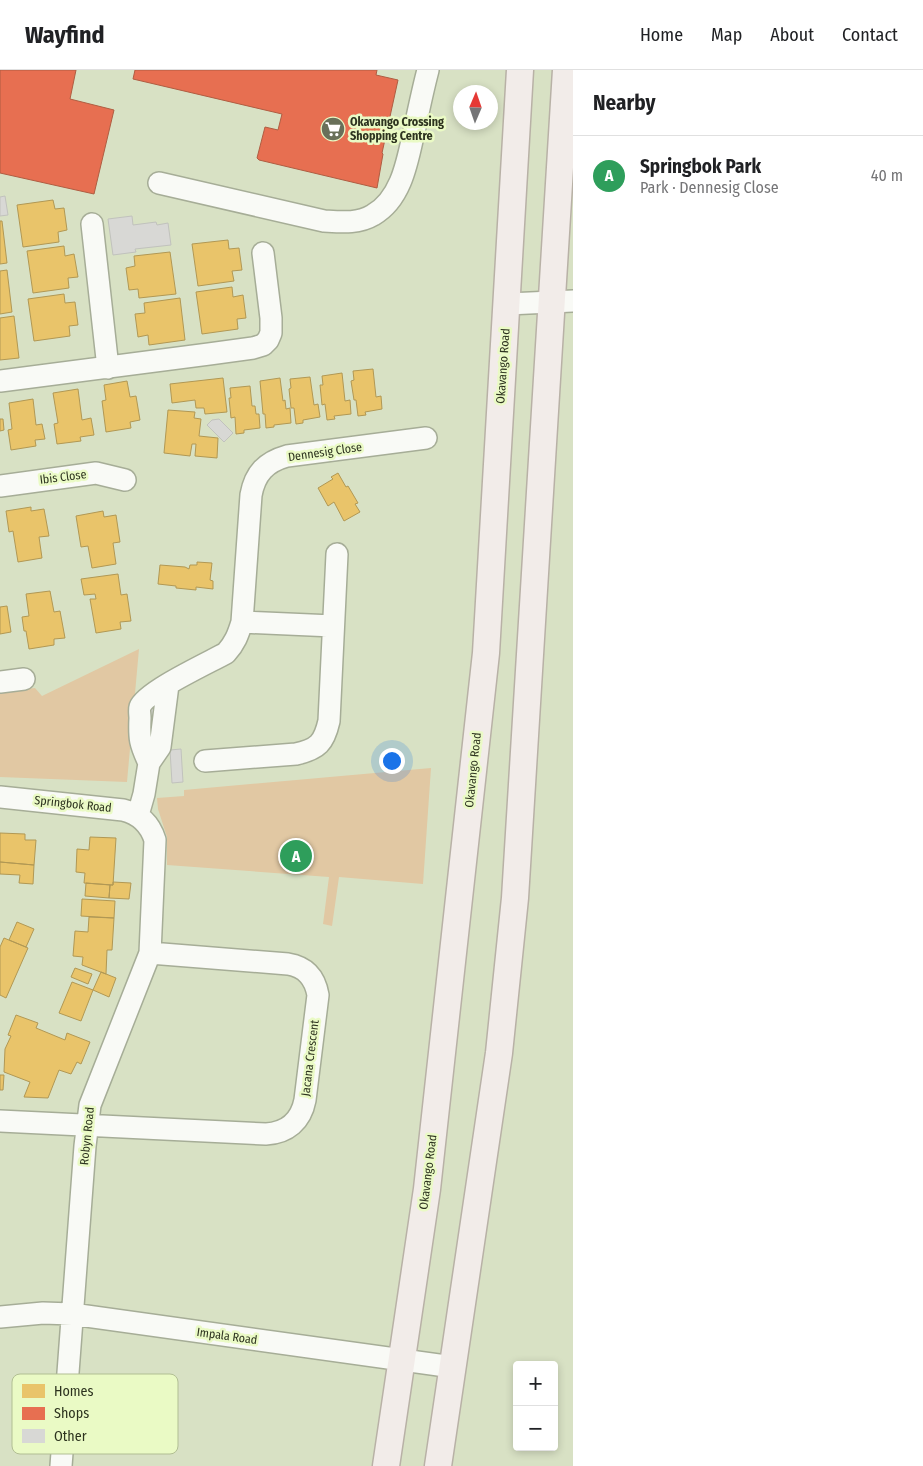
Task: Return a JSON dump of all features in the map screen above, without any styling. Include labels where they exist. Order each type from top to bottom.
[{"type":"main road","name":"Okavango Road","points":[[386,1466],[427,1189],[486,653],[520,70]]},
{"type":"main road","points":[[438,1466],[454,1367],[498,1053],[515,898],[562,302],[566,70]]},
{"type":"street","points":[[159,183],[324,221],[351,222],[372,216],[387,204],[400,183],[407,161],[428,70]]},
{"type":"street","points":[[92,224],[108,368]]},
{"type":"street","points":[[0,381],[108,368],[263,345],[271,333],[271,318],[263,253]]},
{"type":"street","points":[[507,304],[562,302]]},
{"type":"street","name":"Dennesig Close","points":[[141,818],[150,763],[160,747],[168,685],[226,653],[234,645],[242,622],[251,495],[261,470],[276,459],[287,456],[426,438]]},
{"type":"street","name":"Ibis Close","points":[[0,486],[96,473],[125,480]]},
{"type":"street","points":[[205,761],[296,754],[306,752],[321,743],[326,735],[329,721],[337,554]]},
{"type":"street","points":[[242,622],[333,626]]},
{"type":"street","points":[[0,682],[24,679]]},
{"type":"street","name":"Springbok Road","points":[[0,797],[123,810],[141,818]]},
{"type":"street","name":"Robyn Road","points":[[68,1374],[90,1105],[150,953],[155,840],[153,833],[141,818]]},
{"type":"street","name":"Jacana Crescent","points":[[0,1121],[275,1133],[292,1125],[299,1118],[303,1109],[318,995],[313,979],[308,973],[302,968],[288,964],[150,953]]},
{"type":"street","name":"Impala Road","points":[[0,1317],[43,1313],[72,1314],[454,1367]]},
{"type":"shaded area","points":[[139,649],[127,782],[0,777],[0,692],[35,688],[42,696]]},
{"type":"shaded area","points":[[431,768],[423,884],[339,877],[332,926],[323,924],[329,877],[167,865],[167,837],[158,809],[157,798],[184,796],[184,790]]},
{"type":"building: Homes","points":[[53,200],[55,209],[64,208],[67,230],[58,232],[59,242],[23,247],[17,205]]},
{"type":"building: Homes","points":[[0,221],[2,221],[7,263],[0,264]]},
{"type":"building: Homes","points":[[228,240],[229,249],[239,248],[242,270],[232,271],[234,281],[198,286],[192,244]]},
{"type":"building: Homes","points":[[64,246],[65,256],[74,254],[78,277],[68,278],[69,288],[33,293],[27,251]]},
{"type":"building: Homes","points":[[170,252],[176,294],[139,298],[138,289],[129,290],[126,268],[135,266],[134,256]]},
{"type":"building: Homes","points":[[7,270],[12,312],[0,314],[0,271]]},
{"type":"building: Homes","points":[[232,287],[233,297],[243,295],[246,318],[237,319],[238,329],[202,334],[196,292]]},
{"type":"building: Homes","points":[[64,294],[65,303],[75,302],[78,325],[69,326],[70,336],[34,341],[28,299]]},
{"type":"building: Homes","points":[[180,298],[185,340],[149,345],[148,335],[138,337],[135,314],[145,313],[144,303]]},
{"type":"building: Homes","points":[[14,316],[19,358],[0,360],[0,318]]},
{"type":"building: Homes","points":[[373,369],[376,397],[381,396],[382,409],[365,412],[366,415],[358,416],[351,381],[354,380],[353,371]]},
{"type":"building: Homes","points":[[342,373],[345,401],[350,400],[351,414],[334,416],[335,419],[327,420],[325,404],[322,405],[320,385],[323,385],[322,376]]},
{"type":"building: Homes","points":[[310,377],[314,405],[318,404],[320,417],[303,420],[303,423],[296,424],[294,408],[291,408],[290,379]]},
{"type":"building: Homes","points":[[223,378],[227,412],[205,414],[204,408],[196,408],[195,400],[172,403],[170,384]]},
{"type":"building: Homes","points":[[280,378],[283,401],[285,400],[286,409],[290,408],[291,423],[266,428],[260,381]]},
{"type":"building: Homes","points":[[127,381],[130,397],[136,396],[140,420],[130,422],[131,428],[106,432],[102,401],[106,400],[104,385]]},
{"type":"building: Homes","points":[[250,386],[252,406],[255,406],[256,414],[259,414],[260,428],[244,430],[244,433],[236,434],[235,417],[231,418],[230,388]]},
{"type":"building: Homes","points":[[78,389],[82,420],[91,418],[94,435],[80,437],[81,441],[57,444],[54,424],[58,423],[53,393]]},
{"type":"building: Homes","points":[[33,399],[36,425],[42,424],[45,439],[35,440],[36,446],[11,450],[8,430],[12,429],[9,403]]},
{"type":"building: Homes","points":[[168,410],[195,412],[194,418],[201,419],[199,436],[218,438],[217,458],[195,456],[196,444],[192,444],[190,456],[164,453]]},
{"type":"building: Homes","points":[[0,419],[3,419],[4,430],[0,431]]},
{"type":"building: Homes","points":[[338,473],[358,503],[355,504],[360,512],[344,521],[334,502],[328,506],[318,488],[333,479],[331,477]]},
{"type":"building: Homes","points":[[31,507],[31,511],[44,509],[49,536],[39,537],[42,558],[18,562],[13,531],[9,532],[6,511]]},
{"type":"building: Homes","points":[[103,511],[104,517],[116,515],[120,542],[113,543],[116,564],[92,568],[88,546],[81,547],[76,516]]},
{"type":"building: Homes","points":[[197,562],[212,563],[210,580],[213,581],[213,589],[196,587],[196,590],[158,584],[160,565],[189,569],[190,565],[197,565]]},
{"type":"building: Homes","points":[[118,574],[121,595],[127,594],[131,621],[120,622],[121,629],[96,633],[90,599],[96,599],[95,594],[84,595],[81,579]]},
{"type":"building: Homes","points":[[50,591],[54,612],[60,611],[65,638],[54,639],[54,645],[29,649],[22,617],[29,616],[26,594]]},
{"type":"building: Homes","points":[[7,606],[11,632],[0,634],[0,607]]},
{"type":"building: Homes","points":[[0,833],[25,834],[25,840],[36,840],[34,865],[0,862]]},
{"type":"building: Homes","points":[[90,837],[116,838],[113,885],[84,883],[85,873],[76,872],[77,849],[89,850]]},
{"type":"building: Homes","points":[[0,862],[34,865],[33,884],[19,883],[20,875],[0,874]]},
{"type":"building: Homes","points":[[113,882],[131,883],[129,899],[109,898],[110,885],[113,885]]},
{"type":"building: Homes","points":[[86,883],[110,885],[109,898],[85,896]]},
{"type":"building: Homes","points":[[82,899],[115,901],[114,918],[81,916]]},
{"type":"building: Homes","points":[[89,917],[114,918],[112,950],[107,950],[106,974],[82,965],[83,957],[73,956],[75,931],[88,932]]},
{"type":"building: Homes","points":[[17,922],[34,929],[26,947],[9,940]]},
{"type":"building: Homes","points":[[4,938],[28,948],[6,998],[0,995],[0,947]]},
{"type":"building: Homes","points":[[75,968],[92,974],[88,984],[71,977]]},
{"type":"building: Homes","points":[[101,972],[116,978],[109,997],[93,990]]},
{"type":"building: Homes","points":[[72,982],[93,990],[81,1021],[59,1013]]},
{"type":"building: Homes","points":[[16,1015],[38,1023],[36,1028],[65,1040],[67,1033],[90,1042],[81,1064],[77,1062],[71,1074],[59,1070],[48,1098],[24,1097],[30,1082],[4,1072],[5,1049],[11,1036],[8,1035]]},
{"type":"building: Homes","points":[[0,1075],[4,1075],[3,1090],[0,1090]]},
{"type":"building: Shops","points":[[0,70],[76,70],[70,99],[114,110],[94,194],[0,173]]},
{"type":"building: Shops","name":"Okavango Crossing Shopping Centre","points":[[135,70],[377,70],[376,75],[398,80],[382,153],[377,188],[259,160],[257,158],[265,127],[278,130],[282,114],[133,79]]},
{"type":"building: Other","points":[[5,196],[8,215],[0,216],[0,197]]},
{"type":"building: Other","points":[[132,216],[133,225],[156,222],[157,225],[168,223],[171,245],[135,249],[136,252],[113,255],[108,219]]},
{"type":"building: Other","points":[[219,419],[233,433],[224,442],[207,425],[212,420]]},
{"type":"building: Other","points":[[148,707],[159,708],[158,720],[147,719]]},
{"type":"building: Other","points":[[181,749],[183,782],[172,783],[170,750]]},
{"type":"place","name":"Okavango Crossing Shopping Centre","points":[[333,129]]},
{"type":"place","name":"Springbok Park","points":[[296,856]]}]
